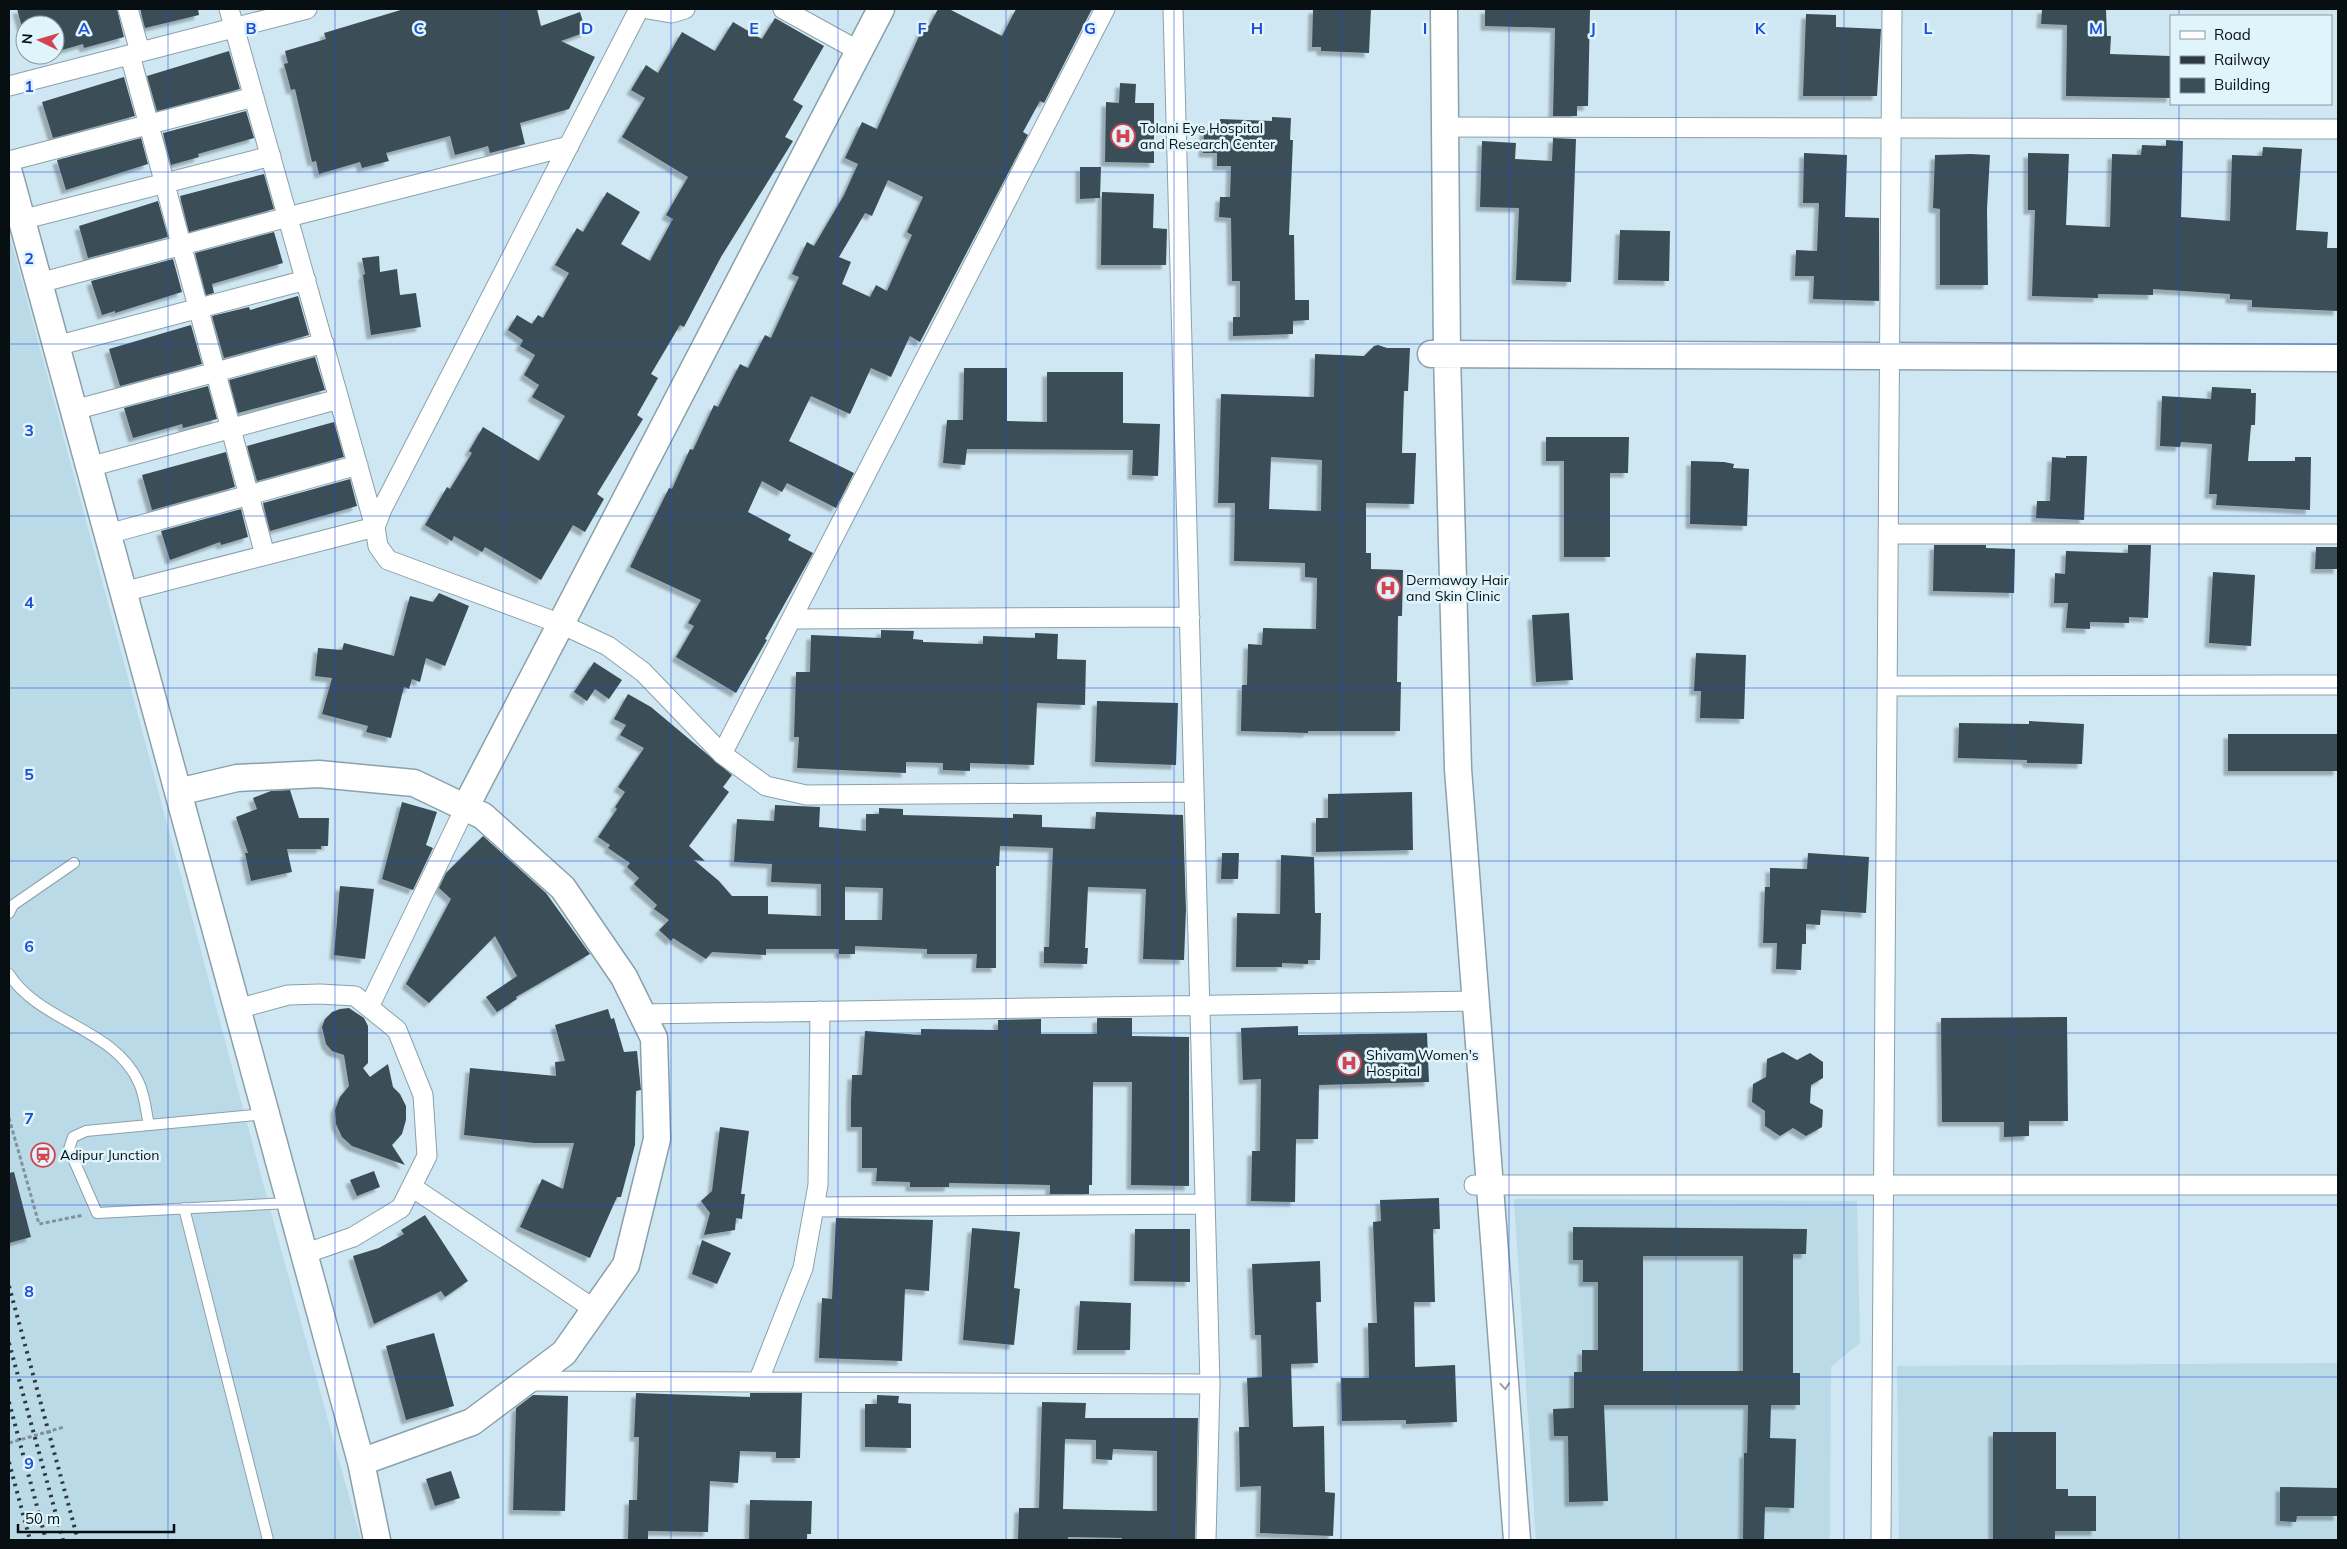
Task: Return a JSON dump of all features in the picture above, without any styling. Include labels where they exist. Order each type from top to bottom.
[{"type":"main road","points":[[465,808],[881,9]]},
{"type":"main road","points":[[1429,9],[1439,354],[1468,1001],[1482,1185],[1517,1540]]},
{"type":"main road","points":[[1439,354],[1445,127],[1444,9]]},
{"type":"main road","points":[[9,173],[361,1462],[376,1540]]},
{"type":"main road","points":[[1439,354],[2338,358]]},
{"type":"main road","points":[[178,792],[237,778],[319,774],[414,782],[483,816],[563,888],[624,977],[654,1038],[657,1139],[626,1264],[564,1353],[472,1422],[361,1462]]},
{"type":"main road","points":[[1482,1185],[1499,1540]]},
{"type":"street","points":[[128,9],[149,124],[265,556]]},
{"type":"street","points":[[229,9],[358,465],[375,527],[378,546],[388,560],[561,624],[608,646],[643,672],[722,754],[766,786],[806,795],[1194,792]]},
{"type":"street","points":[[9,86],[307,9]]},
{"type":"street","points":[[375,527],[386,500],[639,9]]},
{"type":"street","points":[[648,9],[671,12],[685,9]]},
{"type":"street","points":[[783,9],[859,51]]},
{"type":"street","points":[[722,754],[1105,9]]},
{"type":"street","points":[[1173,9],[1210,1384],[1206,1540]]},
{"type":"street","points":[[1881,1540],[1892,9]]},
{"type":"street","points":[[9,161],[254,97]]},
{"type":"street","points":[[1445,127],[2338,129]]},
{"type":"street","points":[[39,283],[288,217],[569,146]]},
{"type":"street","points":[[21,220],[271,156]]},
{"type":"street","points":[[56,346],[306,280]]},
{"type":"street","points":[[74,410],[324,344]]},
{"type":"street","points":[[89,467],[339,399]]},
{"type":"street","points":[[108,534],[358,465]]},
{"type":"street","points":[[124,592],[375,527]]},
{"type":"street","points":[[1888,534],[2338,534]]},
{"type":"street","points":[[792,619],[1190,617]]},
{"type":"street","points":[[1887,686],[2338,685]]},
{"type":"street","points":[[369,1007],[465,808]]},
{"type":"street","points":[[237,1008],[288,995],[355,996],[398,1030],[423,1095],[427,1156],[401,1208],[353,1237],[304,1254]]},
{"type":"street","points":[[642,1014],[1468,1001]]},
{"type":"street","points":[[758,1382],[803,1268],[818,1185],[820,1011]]},
{"type":"street","points":[[1482,1185],[2338,1185]]},
{"type":"street","points":[[412,1187],[594,1309]]},
{"type":"street","points":[[814,1207],[1205,1204]]},
{"type":"street","points":[[526,1381],[1210,1384]]},
{"type":"lane","points":[[9,913],[13,905],[74,863]]},
{"type":"lane","points":[[9,974],[18,988],[32,1001],[114,1051],[140,1084],[149,1125]]},
{"type":"lane","points":[[266,1114],[86,1131],[73,1137],[68,1148],[96,1213],[290,1203]]},
{"type":"lane","points":[[184,1208],[268,1540]]},
{"type":"path","points":[[9,1118],[39,1224],[96,1213]]},
{"type":"path","points":[[9,1443],[64,1427]]},
{"type":"shaded area","points":[[9,233],[273,1220],[361,1540],[9,1540]]},
{"type":"shaded area","points":[[1514,1199],[1857,1201],[1860,1343],[1831,1367],[1830,1540],[1536,1540]]},
{"type":"shaded area","points":[[2338,1363],[2338,1540],[1899,1540],[1897,1366]]},
{"type":"building","points":[[17,9],[117,9],[124,37],[84,48],[83,44],[65,49],[65,15],[19,15]]},
{"type":"building","points":[[140,9],[198,9],[199,15],[145,28]]},
{"type":"building","points":[[404,9],[537,9],[541,26],[580,12],[586,32],[561,41],[595,57],[569,109],[520,123],[525,144],[490,153],[488,146],[455,155],[450,136],[386,153],[389,161],[362,168],[360,162],[319,174],[316,161],[312,162],[295,89],[291,90],[284,64],[288,63],[285,51],[326,39],[324,33]]},
{"type":"building","points":[[938,9],[949,9],[1002,36],[1016,9],[1092,9],[1044,103],[1040,101],[1023,132],[1028,135],[920,342],[910,336],[891,377],[871,368],[850,414],[811,396],[789,441],[854,473],[836,508],[787,483],[782,492],[762,481],[748,512],[791,535],[788,540],[813,553],[765,639],[767,640],[736,693],[676,657],[694,626],[688,623],[701,600],[630,567],[669,488],[672,489],[690,449],[693,450],[714,405],[718,407],[740,364],[748,368],[765,335],[771,338],[799,277],[792,274],[807,242],[814,246],[844,195],[858,164],[845,158],[862,122],[877,129],[925,23],[929,26]],"holes":[[[888,180],[923,197],[907,232],[912,235],[887,291],[876,285],[870,297],[842,284],[851,262],[839,257],[865,213],[872,216]]]},
{"type":"building","points":[[1313,9],[1371,9],[1369,53],[1321,51],[1321,47],[1312,47]]},
{"type":"building","points":[[1485,9],[1590,9],[1588,106],[1577,106],[1577,116],[1553,116],[1555,28],[1485,26]]},
{"type":"building","points":[[2042,9],[2106,9],[2107,36],[2111,36],[2110,54],[2170,56],[2170,98],[2066,96],[2067,25],[2041,24]]},
{"type":"building","points":[[1806,14],[1836,15],[1836,27],[1881,29],[1877,96],[1803,96]]},
{"type":"building","points":[[775,18],[824,46],[793,100],[803,106],[785,137],[793,141],[721,257],[684,327],[680,325],[651,374],[658,378],[637,415],[643,419],[597,494],[604,499],[585,532],[573,525],[541,580],[485,547],[482,552],[454,536],[452,541],[425,525],[447,487],[450,489],[472,453],[469,451],[483,427],[539,461],[565,416],[532,397],[539,385],[524,375],[535,355],[520,346],[523,340],[508,330],[517,315],[532,324],[538,315],[543,318],[569,273],[555,265],[577,228],[583,232],[607,192],[640,212],[621,244],[650,261],[673,219],[666,215],[688,177],[622,137],[645,98],[631,90],[646,65],[658,73],[682,32],[715,51],[733,22],[762,39]]},
{"type":"building","points":[[229,51],[240,89],[157,111],[147,76]]},
{"type":"building","points":[[124,77],[135,116],[53,138],[42,102]]},
{"type":"building","points":[[1120,83],[1136,84],[1135,103],[1154,103],[1154,163],[1105,162],[1106,102],[1119,103]]},
{"type":"building","points":[[246,111],[254,138],[198,154],[199,157],[171,165],[163,133]]},
{"type":"building","points":[[1272,117],[1291,118],[1290,140],[1293,140],[1289,235],[1294,235],[1295,300],[1309,300],[1309,320],[1293,321],[1293,334],[1233,336],[1233,317],[1240,317],[1240,281],[1232,281],[1231,218],[1219,217],[1220,197],[1230,197],[1231,166],[1217,166],[1217,153],[1203,153],[1204,130],[1220,131],[1220,119],[1272,121]]},
{"type":"building","points":[[141,138],[148,164],[66,190],[57,160]]},
{"type":"building","points":[[1553,138],[1576,139],[1571,282],[1516,280],[1519,208],[1480,207],[1482,141],[1516,143],[1515,159],[1552,161]]},
{"type":"building","points":[[2166,140],[2183,141],[2181,217],[2230,221],[2232,155],[2262,156],[2263,147],[2302,149],[2296,230],[2328,232],[2327,248],[2338,248],[2338,311],[2252,307],[2252,300],[2230,299],[2230,294],[2153,289],[2153,295],[2098,294],[2098,298],[2032,296],[2035,210],[2028,210],[2028,153],[2069,154],[2066,225],[2110,227],[2112,154],[2141,155],[2142,145],[2166,146]]},
{"type":"building","points":[[1804,153],[1847,155],[1845,217],[1879,218],[1879,301],[1813,299],[1814,276],[1795,276],[1796,250],[1817,251],[1819,203],[1803,203]]},
{"type":"building","points":[[1935,155],[1990,155],[1987,209],[1988,285],[1940,285],[1940,209],[1933,208]]},
{"type":"building","points":[[1080,167],[1101,167],[1100,198],[1080,199]]},
{"type":"building","points":[[264,174],[274,209],[189,232],[180,196]]},
{"type":"building","points":[[1102,192],[1154,194],[1153,228],[1167,229],[1166,265],[1101,265]]},
{"type":"building","points":[[158,201],[168,237],[88,258],[79,226]]},
{"type":"building","points":[[1620,230],[1670,231],[1669,281],[1618,280]]},
{"type":"building","points":[[274,232],[283,263],[212,284],[214,293],[206,295],[195,253]]},
{"type":"building","points":[[379,256],[380,272],[397,269],[400,295],[416,293],[421,327],[371,335],[362,258]]},
{"type":"building","points":[[173,259],[182,292],[115,313],[115,311],[102,315],[91,281]]},
{"type":"building","points":[[298,296],[309,335],[224,358],[212,316],[249,307],[250,310]]},
{"type":"building","points":[[191,325],[202,364],[120,386],[109,349]]},
{"type":"building","points":[[1374,346],[1410,348],[1408,391],[1404,391],[1402,453],[1416,453],[1414,504],[1366,503],[1366,553],[1371,553],[1371,569],[1403,570],[1402,616],[1398,616],[1397,682],[1401,682],[1400,731],[1308,731],[1308,733],[1241,731],[1242,685],[1247,685],[1248,644],[1262,645],[1263,628],[1316,629],[1317,578],[1305,577],[1305,563],[1234,561],[1235,503],[1218,503],[1221,394],[1314,397],[1315,354],[1364,356]],"holes":[[[1271,457],[1322,460],[1321,511],[1269,509]]]},
{"type":"building","points":[[315,357],[325,390],[238,413],[229,380]]},
{"type":"building","points":[[964,368],[1007,368],[1007,421],[1047,422],[1047,372],[1123,372],[1123,423],[1160,424],[1158,476],[1132,475],[1133,450],[967,449],[965,465],[943,463],[947,420],[963,420]]},
{"type":"building","points":[[208,386],[217,419],[183,428],[182,424],[133,438],[124,408]]},
{"type":"building","points":[[2212,387],[2251,389],[2251,393],[2256,393],[2255,425],[2251,425],[2248,461],[2295,461],[2295,457],[2311,457],[2310,510],[2216,505],[2217,494],[2209,494],[2212,444],[2181,442],[2180,447],[2160,446],[2162,396],[2211,399]]},
{"type":"building","points":[[334,422],[344,457],[257,481],[247,446]]},
{"type":"building","points":[[1546,437],[1629,437],[1628,473],[1610,473],[1610,557],[1564,557],[1564,461],[1546,461]]},
{"type":"building","points":[[226,452],[235,487],[152,510],[142,475]]},
{"type":"building","points":[[2066,456],[2087,456],[2084,520],[2036,518],[2037,501],[2050,501],[2052,457],[2066,458]]},
{"type":"building","points":[[1691,461],[1724,462],[1734,464],[1733,468],[1749,469],[1747,526],[1690,524]]},
{"type":"building","points":[[350,479],[357,506],[270,531],[263,503]]},
{"type":"building","points":[[241,509],[248,537],[221,545],[220,542],[170,560],[161,531]]},
{"type":"building","points":[[1934,545],[1986,545],[1986,548],[2015,549],[2014,593],[1933,591]]},
{"type":"building","points":[[2128,545],[2151,545],[2148,618],[2129,617],[2129,623],[2090,622],[2090,629],[2066,628],[2068,603],[2054,603],[2055,573],[2065,574],[2066,551],[2128,553]]},
{"type":"building","points":[[2316,547],[2338,547],[2338,569],[2315,569]]},
{"type":"building","points":[[2213,572],[2255,575],[2251,646],[2209,643]]},
{"type":"building","points":[[439,593],[469,606],[445,666],[426,658],[420,682],[412,679],[409,689],[404,687],[391,738],[366,732],[368,726],[322,714],[332,678],[315,676],[318,648],[342,650],[344,643],[394,656],[410,596],[433,602]]},
{"type":"building","points":[[1569,613],[1573,680],[1536,682],[1532,615]]},
{"type":"building","points":[[881,630],[914,631],[913,639],[923,640],[923,642],[983,644],[983,636],[1035,638],[1035,633],[1058,634],[1057,659],[1086,660],[1085,705],[1037,703],[1034,765],[970,763],[970,771],[943,770],[943,763],[906,762],[906,773],[797,768],[799,737],[794,737],[796,672],[810,672],[811,635],[881,638]]},
{"type":"building","points":[[1696,653],[1746,655],[1744,719],[1700,718],[1701,691],[1694,691]]},
{"type":"building","points":[[594,662],[622,680],[609,699],[595,689],[587,701],[574,692]]},
{"type":"building","points":[[628,694],[651,707],[732,775],[723,787],[729,792],[689,846],[705,861],[694,860],[719,881],[732,896],[768,896],[768,914],[821,916],[821,884],[771,882],[772,864],[734,862],[737,819],[774,821],[775,805],[820,807],[819,827],[866,831],[866,814],[879,814],[879,808],[903,809],[903,815],[1013,818],[1013,814],[1042,815],[1042,827],[1095,829],[1096,812],[1183,815],[1186,910],[1184,960],[1143,959],[1146,889],[1088,887],[1085,948],[1088,948],[1087,964],[1044,963],[1044,947],[1049,947],[1053,848],[1000,846],[999,866],[996,866],[996,968],[976,968],[977,954],[927,954],[927,949],[855,946],[855,954],[839,954],[839,949],[766,949],[766,955],[712,952],[706,959],[673,938],[671,941],[659,930],[669,920],[654,909],[657,905],[634,884],[639,878],[627,867],[630,863],[608,848],[610,845],[598,837],[617,809],[615,807],[625,792],[618,787],[644,748],[620,735],[626,725],[614,719]],"holes":[[[845,887],[883,888],[882,920],[845,920]]]},
{"type":"building","points":[[1097,701],[1178,703],[1176,765],[1095,762]]},
{"type":"building","points":[[2029,721],[2084,724],[2082,764],[2027,763],[2027,760],[1958,758],[1959,723],[2029,724]]},
{"type":"building","points":[[2228,734],[2338,734],[2338,771],[2228,771]]},
{"type":"building","points":[[290,790],[299,818],[329,818],[328,846],[321,846],[321,849],[287,849],[292,872],[251,881],[245,853],[248,853],[236,817],[257,809],[253,798],[271,791]]},
{"type":"building","points":[[1412,792],[1413,850],[1316,852],[1316,818],[1328,818],[1328,794]]},
{"type":"building","points":[[402,802],[437,812],[426,845],[433,848],[413,890],[382,879]]},
{"type":"building","points":[[483,836],[546,893],[590,954],[516,997],[517,999],[497,1012],[486,997],[517,976],[495,936],[429,1003],[406,984],[451,899],[439,888],[446,873]]},
{"type":"building","points":[[1222,853],[1239,853],[1238,879],[1221,879]]},
{"type":"building","points":[[1808,853],[1869,857],[1866,913],[1821,910],[1820,925],[1806,924],[1806,944],[1802,944],[1801,970],[1776,969],[1777,943],[1763,943],[1765,887],[1770,887],[1770,868],[1807,869]]},
{"type":"building","points":[[1281,855],[1314,857],[1315,913],[1321,913],[1320,960],[1308,960],[1308,964],[1282,963],[1282,967],[1236,967],[1237,913],[1280,914]]},
{"type":"building","points":[[340,886],[374,889],[365,959],[334,955]]},
{"type":"building","points":[[349,1008],[364,1018],[368,1026],[368,1063],[363,1068],[370,1077],[388,1064],[393,1087],[400,1094],[406,1106],[406,1120],[402,1134],[392,1145],[405,1165],[352,1146],[342,1137],[336,1124],[335,1110],[340,1097],[349,1086],[344,1055],[332,1051],[326,1044],[322,1027],[325,1019],[332,1012]]},
{"type":"building","points":[[608,1009],[611,1019],[614,1018],[624,1052],[637,1051],[641,1090],[636,1091],[635,1145],[621,1197],[617,1197],[590,1258],[520,1227],[542,1179],[563,1189],[574,1143],[534,1143],[464,1135],[470,1068],[556,1076],[555,1062],[565,1061],[555,1025]]},
{"type":"building","points":[[2067,1017],[2068,1121],[2029,1121],[2029,1136],[2004,1137],[2004,1122],[1942,1122],[1941,1018]]},
{"type":"building","points":[[1097,1018],[1132,1018],[1132,1036],[1189,1037],[1189,1186],[1131,1185],[1132,1082],[1093,1082],[1092,1185],[1089,1185],[1089,1194],[1050,1194],[1050,1185],[949,1183],[949,1187],[910,1187],[910,1182],[876,1181],[877,1168],[862,1168],[862,1127],[851,1127],[851,1102],[852,1075],[862,1075],[865,1031],[921,1035],[921,1029],[998,1030],[998,1020],[1041,1019],[1041,1034],[1097,1034]]},
{"type":"building","points":[[1298,1026],[1298,1035],[1427,1033],[1429,1082],[1319,1085],[1318,1139],[1296,1139],[1295,1202],[1251,1201],[1252,1151],[1260,1151],[1261,1079],[1243,1080],[1241,1028]]},
{"type":"building","points":[[1783,1052],[1797,1060],[1810,1053],[1823,1062],[1823,1078],[1811,1085],[1810,1103],[1823,1110],[1822,1127],[1806,1136],[1793,1128],[1780,1136],[1765,1126],[1765,1111],[1752,1102],[1753,1084],[1766,1077],[1767,1059]]},
{"type":"building","points":[[720,1127],[749,1131],[741,1194],[745,1194],[742,1219],[736,1218],[735,1230],[704,1235],[710,1213],[701,1201],[712,1191]]},
{"type":"building","points":[[374,1171],[380,1187],[357,1196],[350,1180]]},
{"type":"building","points":[[14,1172],[31,1237],[9,1243],[9,1173]]},
{"type":"building","points":[[1439,1198],[1440,1229],[1433,1229],[1435,1302],[1414,1302],[1415,1367],[1455,1365],[1457,1422],[1406,1424],[1406,1420],[1342,1421],[1341,1378],[1369,1378],[1368,1323],[1377,1323],[1373,1222],[1381,1221],[1380,1200]]},
{"type":"building","points":[[425,1215],[468,1281],[445,1297],[441,1291],[374,1324],[353,1256],[379,1248],[404,1234],[401,1230]]},
{"type":"building","points":[[836,1218],[933,1220],[929,1291],[905,1289],[902,1361],[819,1358],[822,1298],[832,1299]]},
{"type":"building","points":[[1573,1227],[1807,1229],[1806,1254],[1793,1254],[1793,1373],[1800,1373],[1800,1405],[1771,1405],[1770,1438],[1796,1439],[1794,1508],[1765,1507],[1764,1540],[1743,1540],[1744,1453],[1747,1453],[1748,1405],[1604,1405],[1608,1501],[1569,1502],[1568,1436],[1554,1436],[1553,1409],[1574,1408],[1574,1372],[1582,1372],[1582,1350],[1598,1350],[1598,1282],[1583,1282],[1583,1260],[1573,1260]],"holes":[[[1643,1256],[1743,1256],[1743,1371],[1643,1371]]]},
{"type":"building","points":[[972,1228],[1020,1232],[1014,1288],[1020,1289],[1014,1345],[963,1340]]},
{"type":"building","points":[[1135,1229],[1190,1229],[1190,1282],[1134,1281]]},
{"type":"building","points":[[702,1240],[731,1253],[717,1284],[692,1274]]},
{"type":"building","points":[[1320,1261],[1321,1302],[1316,1302],[1318,1363],[1291,1364],[1293,1427],[1324,1426],[1325,1492],[1335,1493],[1333,1536],[1260,1533],[1261,1486],[1240,1487],[1239,1427],[1249,1427],[1247,1378],[1262,1377],[1261,1335],[1255,1335],[1252,1264]]},
{"type":"building","points":[[1080,1301],[1131,1303],[1130,1350],[1077,1350]]},
{"type":"building","points":[[434,1333],[454,1406],[406,1420],[386,1346]]},
{"type":"building","points":[[636,1393],[750,1397],[750,1393],[802,1393],[800,1458],[776,1458],[776,1452],[740,1451],[738,1483],[710,1481],[708,1532],[648,1531],[648,1540],[628,1540],[629,1500],[637,1500],[639,1437],[634,1437]]},
{"type":"building","points":[[533,1395],[568,1396],[565,1511],[513,1510],[516,1408]]},
{"type":"building","points":[[877,1395],[899,1396],[898,1403],[911,1404],[911,1448],[865,1447],[865,1404],[877,1404]]},
{"type":"building","points":[[1042,1402],[1086,1403],[1085,1418],[1198,1418],[1195,1540],[1122,1540],[1122,1538],[1068,1537],[1068,1540],[1018,1540],[1019,1508],[1039,1508]],"holes":[[[1065,1439],[1096,1440],[1096,1459],[1112,1460],[1113,1449],[1157,1451],[1157,1511],[1063,1509]]]},
{"type":"building","points":[[1993,1432],[2056,1432],[2056,1489],[2068,1489],[2068,1496],[2096,1496],[2096,1531],[2055,1531],[2055,1540],[1993,1540]]},
{"type":"building","points":[[451,1471],[460,1498],[435,1506],[426,1479]]},
{"type":"building","points":[[2280,1487],[2338,1488],[2338,1516],[2297,1516],[2296,1522],[2280,1521]]},
{"type":"building","points":[[750,1500],[812,1501],[811,1534],[807,1534],[807,1540],[749,1540]]},
{"type":"railway","points":[[9,1286],[78,1540]]},
{"type":"railway","points":[[9,1343],[63,1540]]},
{"type":"railway","points":[[9,1402],[46,1540]]},
{"type":"railway","points":[[9,1462],[30,1540]]},
{"type":"place","name":"Tolani Eye Hospital and Research Center","points":[[1123,136]]},
{"type":"place","name":"Dermaway Hair and Skin Clinic","points":[[1388,588]]},
{"type":"place","name":"Shivam Women's Hospital","points":[[1349,1063]]},
{"type":"place","name":"Adipur Junction","points":[[43,1155]]}]
